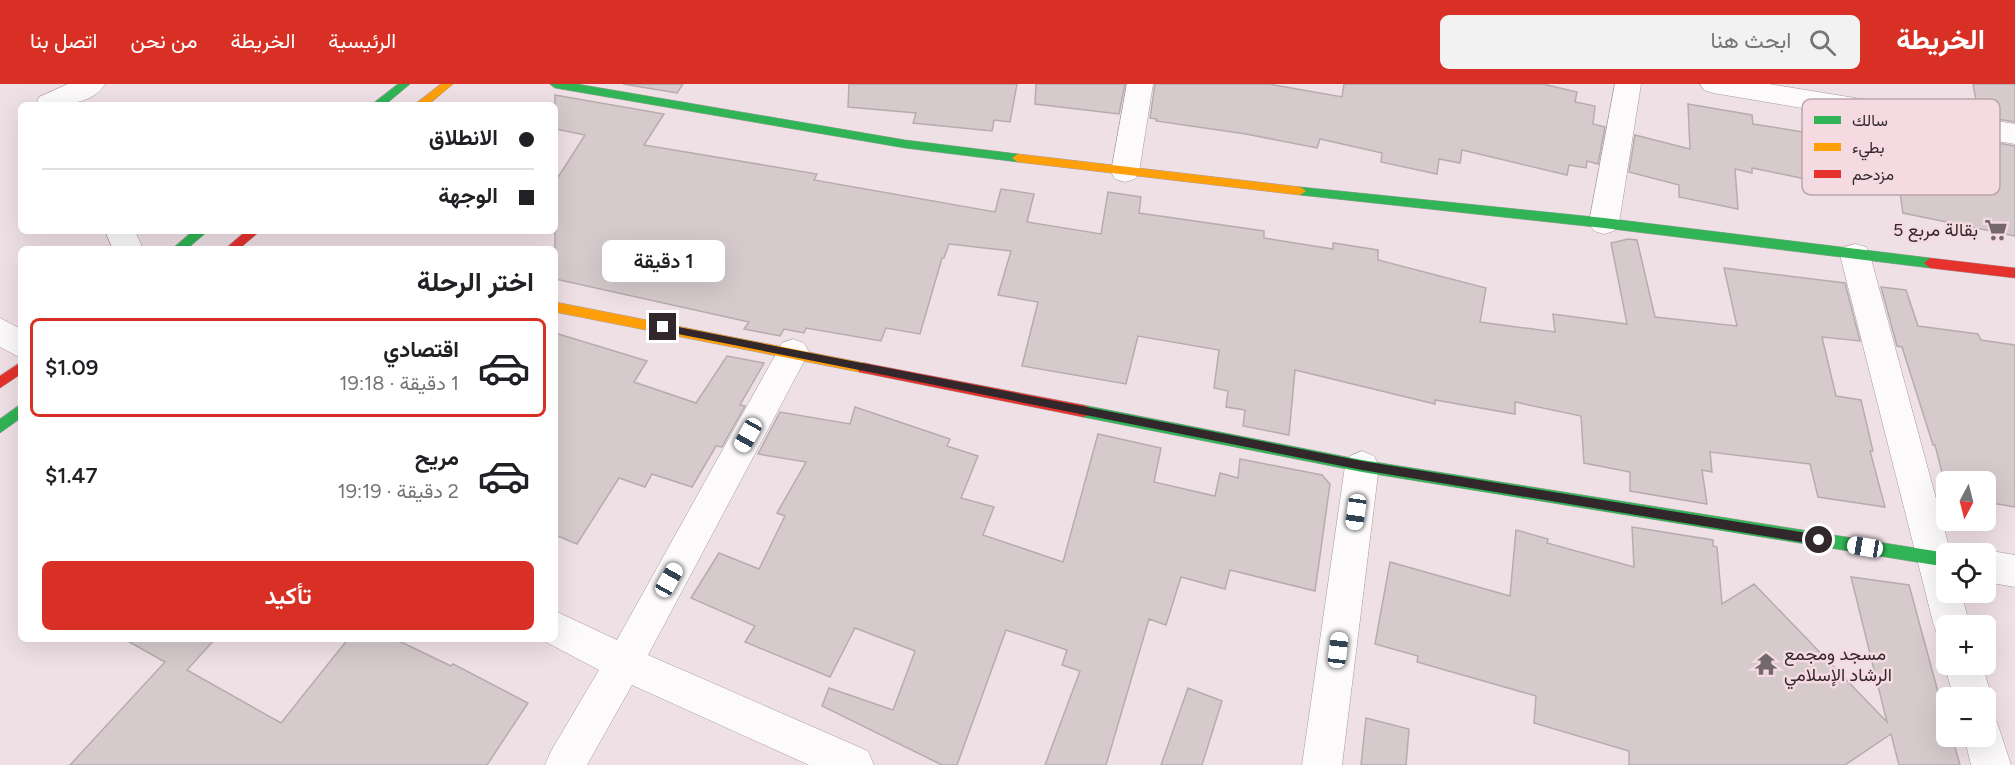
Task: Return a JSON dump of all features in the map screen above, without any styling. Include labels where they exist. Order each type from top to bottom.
[{"type":"street","points":[[38,84],[47,102]]},
{"type":"street","points":[[55,102],[93,84],[108,102]]},
{"type":"street","points":[[381,102],[405,84]]},
{"type":"street","points":[[424,102],[448,84]]},
{"type":"street","points":[[1125,172],[1140,84]]},
{"type":"street","points":[[1604,223],[1628,84]]},
{"type":"street","points":[[1713,84],[1804,99]]},
{"type":"street","points":[[563,85],[905,144],[1125,172],[1604,223],[2015,273]]},
{"type":"street","points":[[2000,132],[2015,134]]},
{"type":"street","points":[[182,246],[198,234]]},
{"type":"street","points":[[1855,255],[1936,545]]},
{"type":"street","points":[[558,308],[793,352],[1362,466],[1936,558]]},
{"type":"street","points":[[0,331],[18,343]]},
{"type":"street","points":[[565,765],[624,663],[793,352]]},
{"type":"street","points":[[0,383],[18,369]]},
{"type":"street","points":[[0,427],[18,412]]},
{"type":"street","points":[[1322,765],[1362,466]]},
{"type":"street","points":[[1996,568],[2015,571]]},
{"type":"street","points":[[558,630],[624,663],[854,765]]},
{"type":"street","points":[[1986,747],[1991,765]]},
{"type":"building","points":[[623,84],[683,84],[677,93]]},
{"type":"building","points":[[849,84],[1017,84],[1010,122],[994,120],[992,131],[913,123],[916,113],[848,107]]},
{"type":"building","points":[[1036,84],[1125,84],[1119,114],[1035,104]]},
{"type":"building","points":[[1155,84],[1269,84],[1342,97],[1344,84],[1543,84],[1577,92],[1575,102],[1595,106],[1593,124],[1605,127],[1598,164],[1587,161],[1586,168],[1569,165],[1567,175],[1462,150],[1460,163],[1439,159],[1437,174],[1381,162],[1382,153],[1320,139],[1317,148],[1246,134],[1156,121],[1157,119],[1150,118]]},
{"type":"building","points":[[1973,84],[2015,84],[2015,122],[2000,120],[2000,99],[1976,99]]},
{"type":"building","points":[[555,95],[664,114],[644,145],[817,174],[814,180],[995,212],[1001,189],[1034,194],[1027,222],[1101,234],[1108,192],[1141,197],[1139,213],[1264,231],[1264,238],[1333,249],[1333,243],[1378,250],[1378,260],[1486,288],[1480,322],[1555,332],[1553,314],[1627,324],[1611,243],[1628,239],[1637,240],[1655,317],[1737,326],[1724,268],[1845,283],[1860,341],[1822,337],[1836,396],[1861,400],[1873,451],[1870,451],[1885,507],[1818,497],[1810,464],[1710,452],[1712,472],[1702,470],[1707,504],[1630,491],[1630,472],[1584,463],[1581,416],[1515,402],[1515,414],[1435,400],[1435,404],[1295,370],[1289,435],[1243,426],[1245,410],[1226,407],[1228,391],[1214,388],[1219,350],[1138,336],[1126,384],[1022,366],[1038,302],[998,295],[1011,251],[949,244],[942,258],[920,334],[886,328],[881,341],[806,328],[804,333],[784,329],[780,336],[744,329],[749,322],[558,280],[558,246],[555,246],[555,234],[558,234],[558,177],[585,135],[558,130],[558,102],[555,102]]},
{"type":"building","points":[[1688,104],[1752,115],[1753,124],[1802,132],[1802,178],[1752,168],[1752,173],[1735,169],[1738,209],[1679,197],[1679,185],[1629,172],[1635,135],[1690,149]]},
{"type":"building","points":[[2000,144],[2015,146],[2015,236],[1903,213],[1900,195],[2000,195]]},
{"type":"building","points":[[1881,287],[1906,290],[1918,326],[1978,334],[1981,340],[2015,345],[2015,507],[1996,504],[1996,471],[1942,471],[1902,347],[1897,346]]},
{"type":"building","points":[[558,334],[647,361],[634,382],[696,403],[727,356],[764,363],[740,405],[745,406],[722,447],[716,446],[692,487],[652,474],[645,487],[619,478],[577,544],[558,536]]},
{"type":"building","points":[[855,407],[950,439],[947,446],[978,456],[961,498],[994,507],[983,535],[1063,562],[1098,434],[1161,448],[1154,482],[1215,496],[1220,473],[1238,478],[1240,459],[1322,475],[1330,484],[1315,591],[1230,570],[1225,589],[1181,577],[1166,625],[1149,619],[1106,765],[1045,765],[1080,671],[1062,665],[1067,650],[1006,630],[957,765],[942,765],[822,706],[829,688],[893,710],[915,651],[855,628],[830,677],[745,642],[755,626],[691,598],[719,553],[759,569],[785,516],[777,513],[806,462],[758,454],[780,412],[850,424]]},
{"type":"building","points":[[1632,527],[1713,540],[1713,546],[1717,547],[1722,604],[1754,584],[1887,722],[1851,577],[1909,585],[1937,687],[1936,747],[1955,747],[1960,765],[1899,765],[1891,734],[1845,765],[1629,765],[1629,751],[1534,723],[1536,696],[1417,662],[1418,656],[1375,644],[1390,562],[1510,596],[1516,530],[1548,539],[1547,543],[1634,567]]},
{"type":"building","points":[[129,642],[212,642],[187,670],[281,723],[346,642],[401,642],[451,666],[453,664],[528,703],[487,765],[70,765],[165,662]]},
{"type":"building","points":[[1188,688],[1222,701],[1202,765],[1161,765]]},
{"type":"building","points":[[1366,718],[1409,729],[1406,765],[1361,765]]},
{"type":"traffic: fast","points":[[381,102],[405,84]]},
{"type":"traffic: fast","points":[[555,84],[905,144],[1018,158]]},
{"type":"traffic: fast","points":[[1300,191],[1604,223],[1930,263]]},
{"type":"traffic: fast","points":[[182,246],[198,234]]},
{"type":"traffic: fast","points":[[1083,411],[1362,466],[1936,558]]},
{"type":"traffic: fast","points":[[0,427],[18,412]]},
{"type":"traffic: slow","points":[[424,102],[448,84]]},
{"type":"traffic: slow","points":[[1018,158],[1300,191]]},
{"type":"traffic: slow","points":[[558,308],[864,368]]},
{"type":"traffic: jam","points":[[235,246],[250,234]]},
{"type":"traffic: jam","points":[[1930,263],[2015,273]]},
{"type":"traffic: jam","points":[[864,368],[1083,411]]},
{"type":"traffic: jam","points":[[0,383],[18,369]]},
{"type":"place","name":"بقالة مربع 5","points":[[1996,230]]},
{"type":"place","name":"مسجد ومجمع الرشاد الإسلامي","points":[[1766,664]]},
{"type":"route","points":[[663,327],[1362,466],[1819,540]]}]
